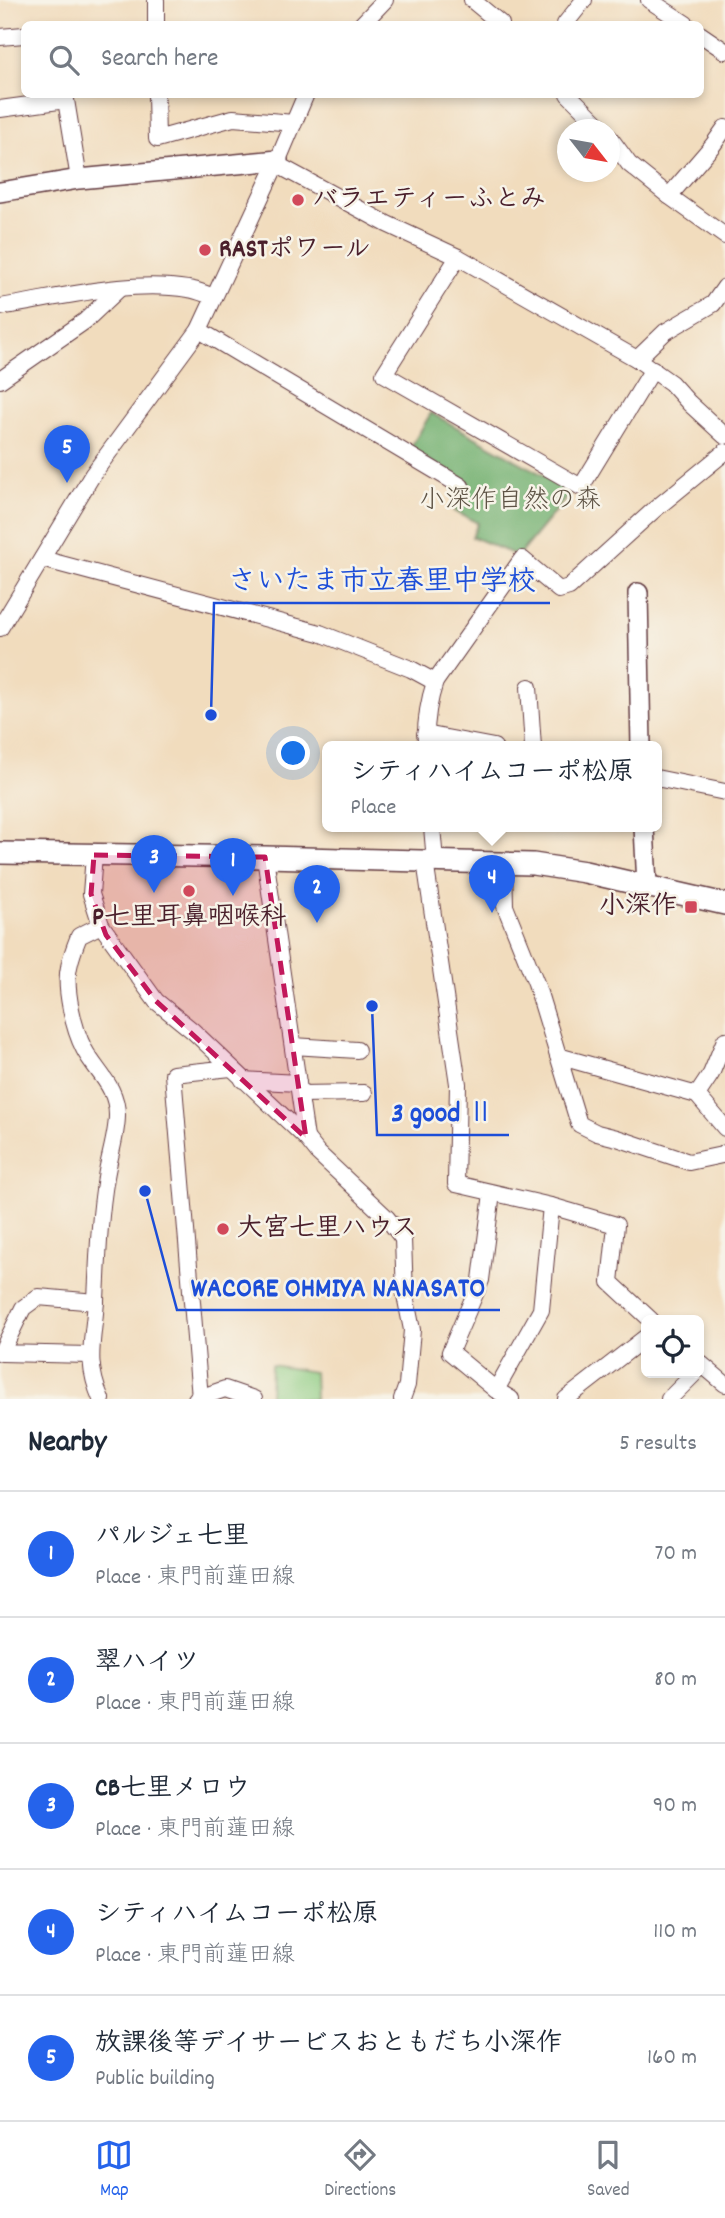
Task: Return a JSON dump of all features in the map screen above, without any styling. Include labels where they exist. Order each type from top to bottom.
[{"type":"main road","points":[[0,853],[503,862],[576,870],[725,904]]},
{"type":"street","points":[[156,0],[156,21]]},
{"type":"street","points":[[365,21],[385,0]]},
{"type":"street","points":[[472,0],[496,21]]},
{"type":"street","points":[[567,21],[584,0]]},
{"type":"street","points":[[649,0],[681,21]]},
{"type":"street","points":[[0,37],[21,35]]},
{"type":"street","points":[[704,36],[725,51]]},
{"type":"street","points":[[0,109],[60,98]]},
{"type":"street","points":[[66,98],[79,179]]},
{"type":"street","points":[[156,98],[157,139],[233,118],[294,123]]},
{"type":"street","points":[[0,628],[93,474],[199,330],[304,98]]},
{"type":"street","points":[[572,98],[593,119]]},
{"type":"street","points":[[669,196],[725,128]]},
{"type":"street","points":[[620,152],[629,164],[725,236]]},
{"type":"street","points":[[0,192],[79,179],[277,162],[387,224],[457,257],[637,359],[671,383],[725,436]]},
{"type":"street","points":[[457,257],[384,374],[580,487],[653,369]]},
{"type":"street","points":[[637,359],[665,332],[719,308],[725,287]]},
{"type":"street","points":[[0,307],[120,288],[191,289],[214,298]]},
{"type":"street","points":[[0,380],[85,321],[120,288]]},
{"type":"street","points":[[199,330],[461,486]]},
{"type":"street","points":[[426,740],[430,698],[435,682],[522,559],[559,590],[569,587],[654,510],[725,452]]},
{"type":"street","points":[[42,559],[320,632],[411,669],[435,682]]},
{"type":"street","points":[[638,593],[641,741]]},
{"type":"street","points":[[529,687],[533,741]]},
{"type":"street","points":[[662,779],[725,792]]},
{"type":"street","points":[[432,832],[430,861],[458,1084],[456,1184],[551,1206],[616,1225],[610,1282],[646,1315]]},
{"type":"street","points":[[644,832],[647,886]]},
{"type":"street","points":[[94,855],[92,894],[101,925],[156,1001],[193,1031],[306,1138],[318,1153],[387,1218],[403,1239],[405,1296],[412,1330],[407,1385],[402,1399]]},
{"type":"street","points":[[265,857],[306,1138]]},
{"type":"street","points":[[503,862],[505,906],[536,983],[579,1124],[597,1133],[689,1162],[724,1156]]},
{"type":"street","points":[[101,925],[79,936],[68,969],[72,1017],[84,1049],[111,1087],[116,1101],[117,1117],[105,1180],[98,1244],[96,1303],[90,1355],[94,1382],[101,1399]]},
{"type":"street","points":[[697,1095],[706,1084],[725,1040]]},
{"type":"street","points":[[293,1046],[357,1050]]},
{"type":"street","points":[[558,1056],[697,1095],[725,1128]]},
{"type":"street","points":[[231,1068],[173,1074],[198,1398],[225,1389],[254,1399]]},
{"type":"street","points":[[243,1080],[299,1089],[365,1093]]},
{"type":"street","points":[[492,1193],[481,1280],[450,1352],[511,1399]]},
{"type":"street","points":[[496,1390],[541,1310],[551,1206]]},
{"type":"street","points":[[90,1355],[1,1353],[23,1308],[38,1297],[96,1303]]},
{"type":"street","points":[[566,1399],[641,1341]]},
{"type":"street","points":[[704,1370],[725,1384]]},
{"type":"street","points":[[669,1399],[689,1378]]},
{"type":"highlighted area","points":[[94,855],[265,857],[306,1138],[156,1001],[106,935],[91,894]]},
{"type":"green space","name":"小深作自然の森","points":[[431,413],[572,491],[518,556],[472,537],[478,523],[454,511],[469,483],[409,450]]},
{"type":"green space","points":[[271,1365],[314,1372],[315,1399],[272,1399]]},
{"type":"place","name":"バラエティーふとみ","points":[[298,200]]},
{"type":"place","name":"RASTポワール","points":[[205,250]]},
{"type":"place","name":"放課後等デイサービスおともだち小深作","points":[[67,483]]},
{"type":"place","name":"さいたま市立春里中学校","points":[[211,715]]},
{"type":"place","name":"P七里耳鼻咽喉科","points":[[189,891]]},
{"type":"place","name":"CB七里メロウ","points":[[154,893]]},
{"type":"place","name":"パルジェ七里","points":[[233,896]]},
{"type":"place","name":"小深作","points":[[691,907]]},
{"type":"place","name":"シティハイムコーポ松原","points":[[492,913]]},
{"type":"place","name":"翠ハイツ","points":[[317,923]]},
{"type":"place","name":"3 good Ⅱ","points":[[372,1006]]},
{"type":"place","name":"WACORE OHMIYA NANASATO","points":[[145,1191]]},
{"type":"place","name":"大宮七里ハウス","points":[[223,1229]]}]
